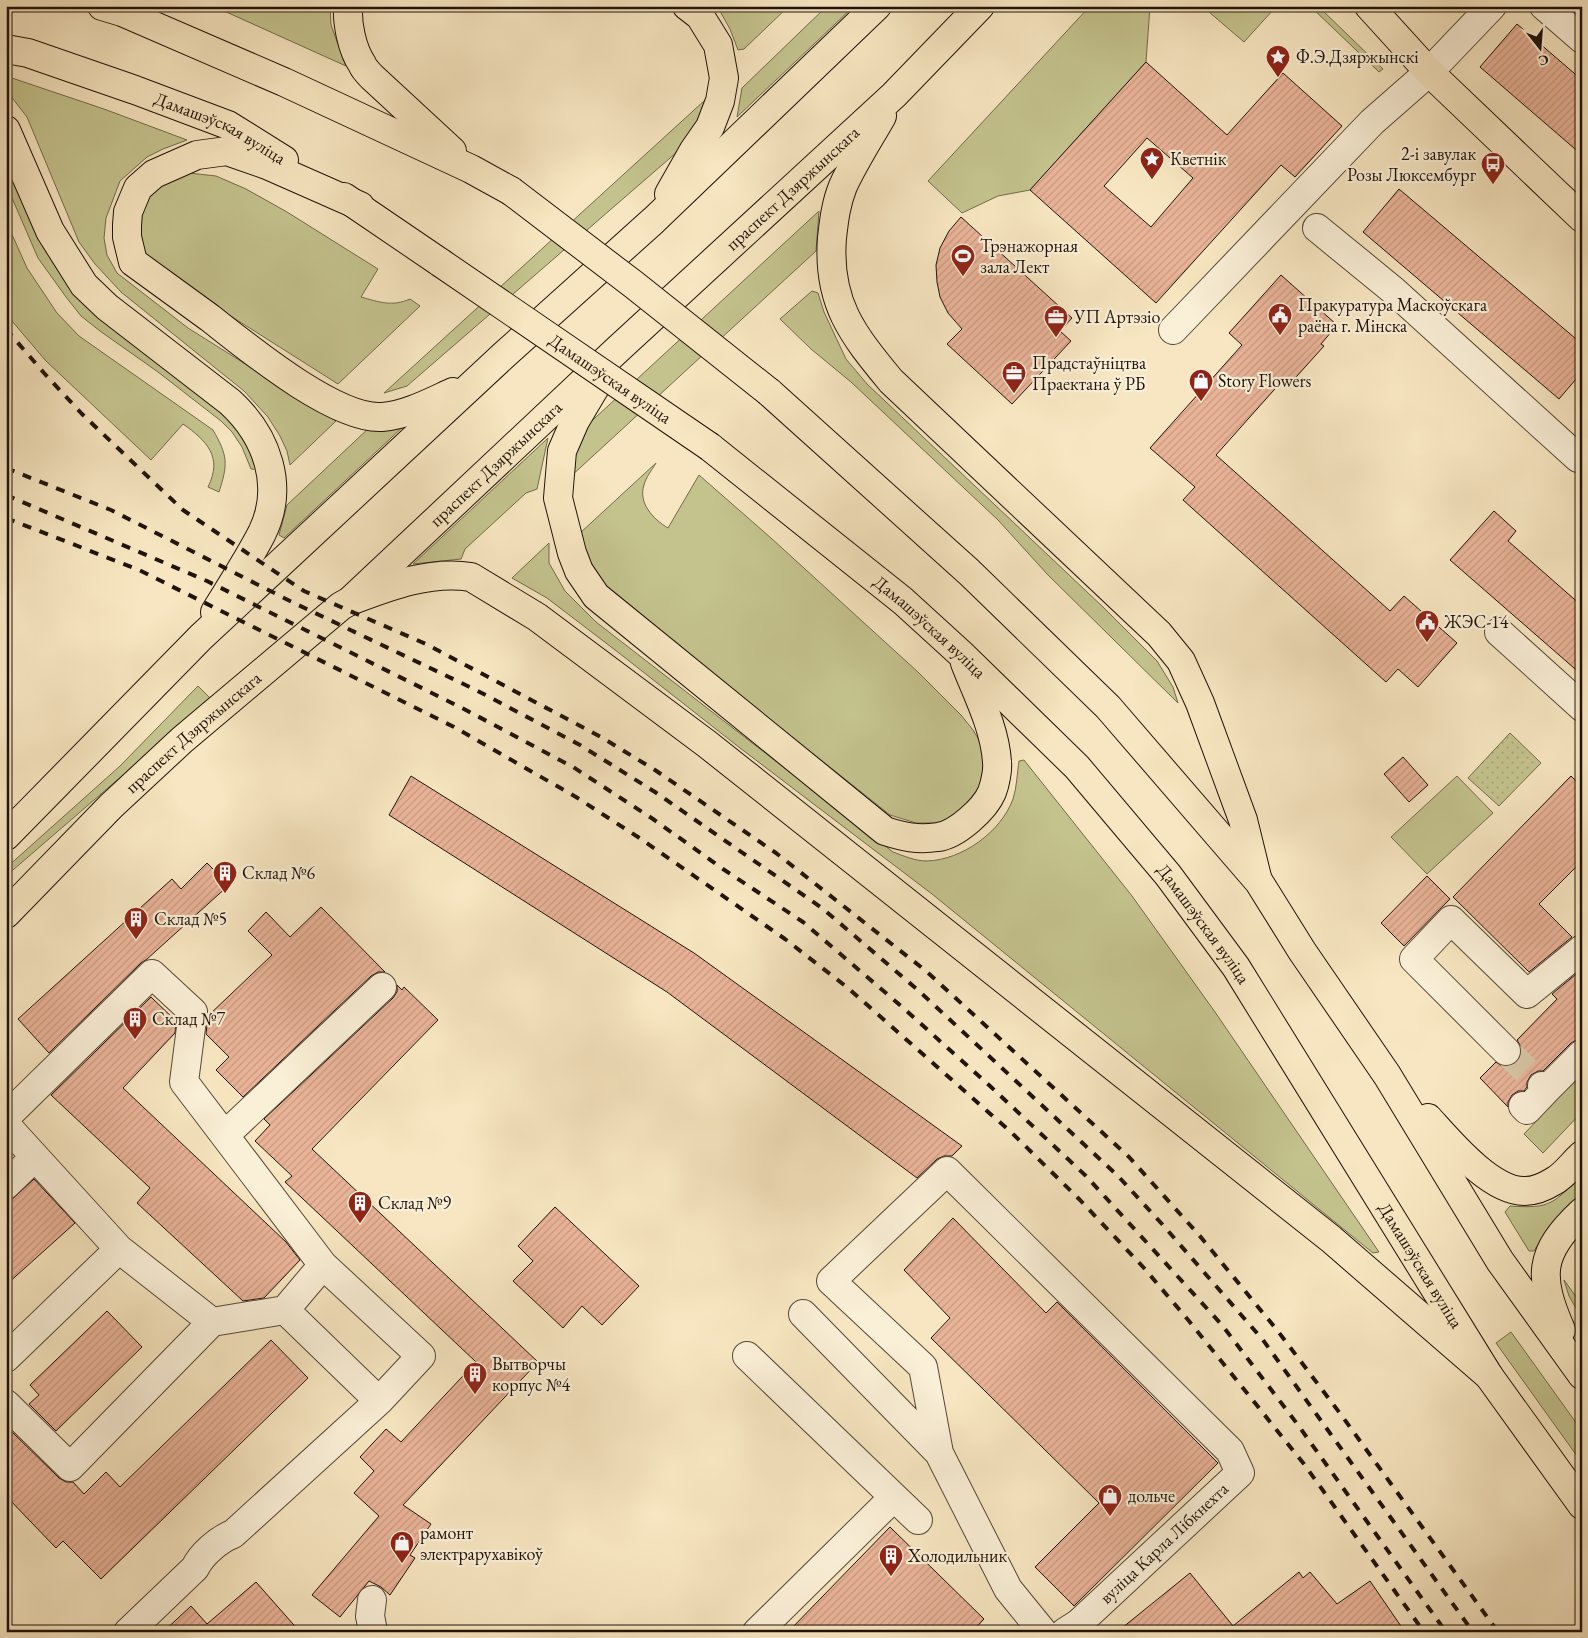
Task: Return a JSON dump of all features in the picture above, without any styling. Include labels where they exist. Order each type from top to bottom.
[{"type":"main road","points":[[102,6],[122,12],[284,82],[471,169],[511,191],[634,284],[769,392],[969,572],[1108,707],[1259,882],[1302,951],[1387,1075],[1500,1261],[1582,1373]]},
{"type":"main road","points":[[348,6],[353,42],[361,64],[372,77],[471,169]]},
{"type":"main road","points":[[654,220],[694,150],[710,127],[720,101],[724,78],[718,45],[700,16],[687,6]]},
{"type":"main road","points":[[6,836],[201,637],[492,366],[654,220],[877,6]]},
{"type":"main road","name":"праспект Дзяржынскага","points":[[6,914],[111,806],[182,740],[341,606],[350,601],[617,350],[894,95],[980,6]]},
{"type":"main road","points":[[1369,6],[1428,72],[1440,81],[1582,218]]},
{"type":"main road","name":"Дамашэўская вуліца","points":[[6,49],[28,53],[228,125],[360,206],[710,447],[896,594],[960,653],[1077,767],[1168,875],[1230,960],[1489,1376],[1582,1505]]},
{"type":"main road","points":[[894,95],[844,185],[834,211],[831,256],[833,281],[840,305],[864,349],[891,381],[1160,634],[1181,661],[1200,703],[1243,820],[1259,882]]},
{"type":"main road","points":[[6,130],[22,171],[50,231],[84,285],[107,307],[230,402],[244,415],[261,442],[272,477],[268,514],[262,532],[201,637]]},
{"type":"main road","points":[[360,206],[267,165],[227,151],[197,155],[154,174],[138,188],[128,212],[127,237],[133,262],[281,372],[321,397],[362,414],[381,417],[404,413],[456,390],[492,366]]},
{"type":"main road","points":[[617,350],[575,421],[562,451],[559,482],[558,498],[572,553],[579,571],[596,596],[885,831],[911,839],[939,837],[957,830],[975,815],[992,792],[998,764],[994,739],[960,653]]},
{"type":"main road","points":[[350,601],[405,581],[465,576],[537,617],[715,750],[1331,1239],[1489,1376]]},
{"type":"main road","points":[[1387,1075],[1466,1160],[1493,1180],[1507,1186],[1524,1191],[1555,1181],[1582,1155]]},
{"type":"main road","points":[[1582,1212],[1557,1238],[1548,1257],[1545,1270],[1546,1286],[1551,1306],[1562,1334],[1582,1373]]},
{"type":"street","points":[[1173,330],[1372,122],[1428,72],[1492,6]]},
{"type":"street","points":[[1544,6],[1582,39]]},
{"type":"street","points":[[1317,228],[1394,291],[1580,458]]},
{"type":"street","points":[[1499,632],[1582,707]]},
{"type":"street","points":[[1506,1051],[1414,959],[1451,920],[1527,994],[1582,949]]},
{"type":"street","points":[[6,1117],[152,974],[193,1012],[184,1082],[324,1265],[421,1356],[378,1401],[233,1534],[226,1536],[128,1632]]},
{"type":"street","points":[[224,1135],[382,987]]},
{"type":"street","points":[[6,1125],[119,1249],[212,1322]]},
{"type":"street","points":[[6,1185],[35,1157]]},
{"type":"street","name":"вуліца Карла Лібкнехта","points":[[940,1453],[923,1367],[831,1281],[947,1171],[1230,1451],[1240,1473],[1079,1623],[1065,1632]]},
{"type":"street","points":[[6,1358],[119,1249]]},
{"type":"street","points":[[6,1404],[70,1467],[212,1322],[285,1310],[324,1265]]},
{"type":"street","points":[[285,1310],[378,1401]]},
{"type":"street","points":[[803,1314],[940,1453],[1008,1589],[1043,1632]]},
{"type":"street","points":[[747,1356],[918,1520]]},
{"type":"street","points":[[757,1632],[894,1497]]},
{"type":"shaded area","points":[[213,6],[330,6],[331,25],[346,66]]},
{"type":"shaded area","points":[[717,6],[789,6],[744,49],[738,50],[730,29]]},
{"type":"shaded area","points":[[827,6],[854,6],[737,117],[742,88]]},
{"type":"shaded area","points":[[1090,6],[1150,6],[1146,62],[1030,190],[998,196],[962,213],[928,181]]},
{"type":"shaded area","points":[[1202,6],[1268,6],[1273,10],[1244,42]]},
{"type":"shaded area","points":[[1310,6],[1318,6],[1383,69],[1379,72]]},
{"type":"shaded area","points":[[6,76],[104,109],[187,140],[147,157],[120,181],[106,218],[104,238],[107,255],[117,273],[188,328],[336,421],[290,465],[287,451],[280,436],[268,417],[244,391],[121,292],[95,264],[79,242],[27,117],[6,90]]},
{"type":"shaded area","points":[[716,90],[692,139],[407,386],[384,393]]},
{"type":"shaded area","points":[[6,152],[86,303],[113,329],[232,413],[262,470],[251,469],[242,447],[232,432],[221,421],[81,316],[38,258],[6,184]]},
{"type":"shaded area","points":[[189,173],[216,176],[246,189],[287,212],[378,269],[361,297],[391,303],[410,299],[420,306],[338,384],[207,301],[146,257],[138,226],[142,211],[151,194],[165,182]]},
{"type":"shaded area","points":[[819,211],[816,251],[569,478],[568,468],[583,429]]},
{"type":"shaded area","points":[[6,221],[27,268],[57,313],[79,336],[213,430],[222,447],[225,460],[224,474],[219,492],[208,487],[214,467],[210,451],[192,430],[183,424],[151,460],[46,361],[6,314]]},
{"type":"shaded area","points":[[812,291],[818,293],[824,312],[846,359],[867,384],[1104,608],[1157,661],[1173,687],[1178,703],[1048,575],[998,520],[851,382],[811,349],[780,319]]},
{"type":"shaded area","points":[[408,422],[284,538],[279,535],[287,505],[370,427]]},
{"type":"shaded area","points":[[548,438],[537,489],[526,493],[465,549],[461,559],[413,564]]},
{"type":"shaded area","points":[[656,463],[646,479],[643,498],[648,510],[657,520],[668,528],[699,475],[919,673],[961,715],[982,745],[986,758],[983,784],[967,807],[940,823],[916,823],[890,815],[604,587],[586,565],[579,534]]},
{"type":"shaded area","points":[[549,543],[549,563],[565,591],[596,622],[893,852],[927,861],[954,856],[979,842],[990,833],[1007,811],[1013,799],[1019,761],[1024,760],[1132,896],[1215,1012],[1379,1252],[1373,1253],[932,894],[547,598],[512,578]]},
{"type":"shaded area","points":[[198,686],[211,699],[6,876],[6,868],[120,766]]},
{"type":"shaded area","points":[[1510,733],[1541,763],[1499,806],[1468,778]]},
{"type":"shaded area","points":[[1457,776],[1493,813],[1427,874],[1391,837]]},
{"type":"shaded area","points":[[1582,1073],[1582,1112],[1543,1153],[1524,1134]]},
{"type":"shaded area","points":[[1582,1175],[1582,1195],[1549,1227],[1534,1251],[1529,1251],[1505,1212],[1510,1206],[1535,1206],[1551,1202],[1558,1198]]},
{"type":"shaded area","points":[[1564,1280],[1582,1305],[1582,1319],[1569,1296]]},
{"type":"shaded area","points":[[1511,1332],[1582,1431],[1582,1463],[1496,1343]]},
{"type":"building","points":[[1517,24],[1582,80],[1582,155],[1480,67]]},
{"type":"building","points":[[1146,62],[1227,135],[1283,73],[1342,126],[1295,177],[1281,165],[1156,303],[1030,190]],"holes":[[[1147,138],[1193,178],[1151,227],[1104,186]]]},
{"type":"building","points":[[1399,189],[1582,344],[1582,372],[1559,399],[1363,232]]},
{"type":"building","points":[[961,217],[1072,318],[1060,331],[1071,341],[1012,404],[947,344],[962,329],[948,313],[940,297],[936,265],[940,248],[949,231]]},
{"type":"building","points":[[1281,275],[1337,325],[1321,344],[1324,346],[1288,386],[1282,381],[1216,455],[1390,611],[1404,596],[1457,643],[1418,687],[1398,669],[1386,682],[1183,500],[1195,487],[1150,448],[1242,345],[1229,333]]},
{"type":"building","points":[[1494,511],[1516,531],[1508,541],[1582,606],[1582,675],[1450,560]]},
{"type":"building","points":[[1403,757],[1428,785],[1409,802],[1384,774]]},
{"type":"building","points":[[411,776],[694,953],[962,1146],[952,1156],[944,1156],[937,1159],[917,1178],[667,992],[389,815]]},
{"type":"building","points":[[1571,776],[1582,787],[1582,861],[1539,904],[1572,937],[1529,972],[1453,897]]},
{"type":"building","name":"Склад №5","points":[[207,863],[229,885],[141,963],[49,1053],[18,1019],[172,879],[181,889]]},
{"type":"building","points":[[1427,876],[1450,899],[1404,946],[1381,923]]},
{"type":"building","points":[[321,907],[385,972],[378,972],[371,976],[243,1097],[216,1070],[229,1057],[206,1034],[208,1016],[272,955],[248,931],[266,912],[290,937]]},
{"type":"building","points":[[1582,969],[1582,1039],[1571,1043],[1543,1071],[1538,1071],[1531,1075],[1524,1091],[1518,1091],[1512,1095],[1508,1102],[1508,1107],[1480,1078],[1496,1062],[1502,1066],[1510,1066],[1517,1062],[1521,1055],[1521,1047],[1517,1040],[1557,999],[1552,994]]},
{"type":"building","points":[[397,985],[402,990],[404,987],[438,1020],[312,1149],[538,1362],[403,1505],[431,1524],[410,1555],[415,1558],[390,1595],[381,1587],[369,1581],[340,1617],[312,1595],[379,1516],[354,1493],[374,1471],[360,1457],[386,1429],[401,1442],[476,1362],[285,1182],[292,1176],[255,1141],[270,1125],[264,1119],[393,998],[397,992]]},
{"type":"building","points":[[151,997],[176,1021],[175,1033],[123,1088],[286,1242],[300,1260],[264,1298],[243,1301],[137,1203],[150,1188],[51,1095]]},
{"type":"building","points":[[34,1179],[75,1223],[6,1285],[6,1205]]},
{"type":"building","points":[[555,1207],[639,1286],[602,1325],[582,1306],[563,1328],[513,1281],[533,1261],[518,1246]]},
{"type":"building","points":[[953,1218],[1046,1313],[1057,1302],[1218,1463],[1074,1606],[1035,1567],[1099,1503],[931,1338],[950,1318],[904,1270]]},
{"type":"building","points":[[107,1311],[142,1347],[56,1431],[29,1404],[39,1395],[30,1385]]},
{"type":"building","points":[[271,1340],[308,1378],[101,1579],[63,1541],[56,1548],[6,1496],[6,1426],[59,1478],[66,1482],[73,1482],[84,1494],[106,1472],[120,1487]]},
{"type":"building","name":"Холодильник","points":[[890,1527],[984,1619],[972,1632],[788,1632]]},
{"type":"building","points":[[1299,1572],[1303,1578],[1310,1572],[1337,1604],[1370,1581],[1405,1632],[1117,1632],[1190,1573],[1233,1626]]},
{"type":"building","points":[[256,1582],[300,1632],[163,1632],[191,1606],[207,1624]]},
{"type":"tunnel","points":[[1506,1051],[1542,1086]]},
{"type":"railway","points":[[6,329],[82,414],[183,510],[304,591],[426,644],[601,737],[655,770],[776,853],[926,971],[1129,1157],[1199,1235],[1277,1330],[1342,1416],[1498,1632]]},
{"type":"railway","points":[[6,468],[111,510],[292,602],[476,690],[580,745],[655,792],[822,908],[919,991],[1118,1176],[1162,1224],[1263,1340],[1473,1632]]},
{"type":"railway","points":[[6,495],[207,581],[464,709],[573,767],[653,819],[723,869],[803,922],[901,1006],[1086,1176],[1222,1325],[1298,1425],[1446,1632]]},
{"type":"railway","points":[[6,518],[139,570],[454,727],[576,797],[638,837],[785,939],[848,988],[1012,1133],[1080,1200],[1144,1268],[1304,1464],[1424,1632]]},
{"type":"place","name":"Ф.Э.Дзяржынскі","points":[[1278,78]]},
{"type":"place","name":"Кветнік","points":[[1152,180]]},
{"type":"place","name":"2-і завулак Розы Люксембург","points":[[1493,185]]},
{"type":"place","name":"Трэнажорная зала Лект","points":[[963,277]]},
{"type":"place","name":"Пракуратура Маскоўскага раёна г. Мінска","points":[[1280,336]]},
{"type":"place","name":"УП Артэзіо","points":[[1056,338]]},
{"type":"place","name":"Прадстаўніцтва Праектана ў РБ","points":[[1014,394]]},
{"type":"place","name":"Story Flowers","points":[[1201,402]]},
{"type":"place","name":"ЖЭС-14","points":[[1427,643]]},
{"type":"place","name":"Склад №6","points":[[225,894]]},
{"type":"place","name":"Склад №5","points":[[136,940]]},
{"type":"place","name":"Склад №7","points":[[135,1040]]},
{"type":"place","name":"Склад №9","points":[[360,1224]]},
{"type":"place","name":"Вытворчы корпус №4","points":[[475,1395]]},
{"type":"place","name":"дольче","points":[[1110,1517]]},
{"type":"place","name":"рамонт электрарухавікоў","points":[[402,1564]]},
{"type":"place","name":"Холодильник","points":[[891,1577]]}]
